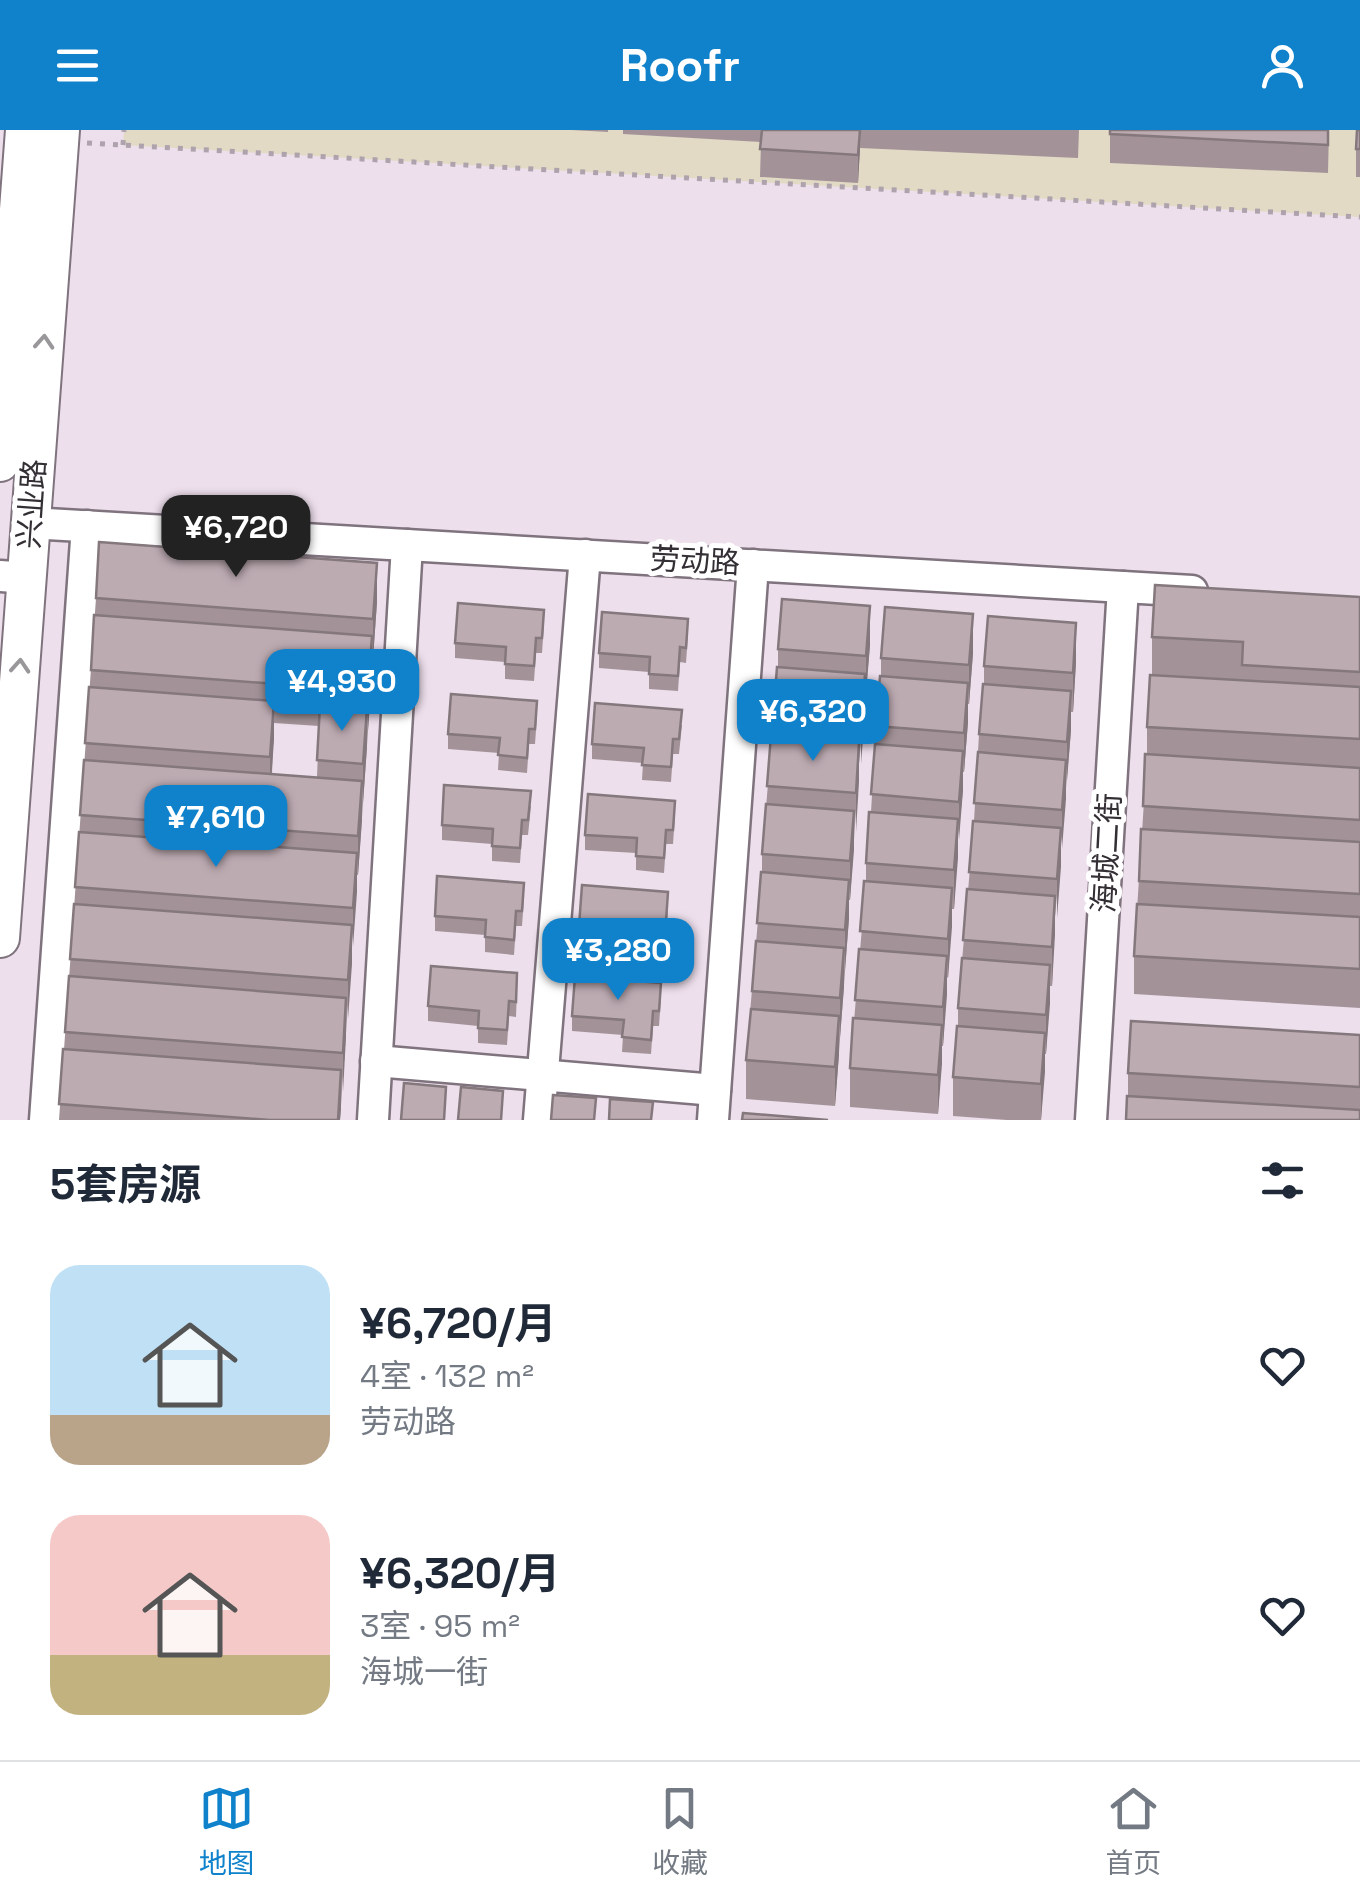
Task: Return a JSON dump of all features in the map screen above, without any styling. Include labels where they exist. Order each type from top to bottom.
[{"type":"main road","name":"兴业路","points":[[0,462],[2,412],[48,134]]},
{"type":"main road","name":"兴业路","points":[[0,938],[13,591],[30,522],[48,134]]},
{"type":"street","name":"劳动路","points":[[30,522],[1222,592]]},
{"type":"street","points":[[45,1120],[87,526]]},
{"type":"street","points":[[373,1120],[407,545]]},
{"type":"street","points":[[539,1120],[584,555]]},
{"type":"street","points":[[376,1061],[543,1075],[714,1105],[753,565]]},
{"type":"street","name":"海城二街","points":[[1091,1120],[1123,586]]},
{"type":"street","points":[[1096,1025],[1134,1028]]},
{"type":"path","points":[[123,145],[124,130]]},
{"type":"path","points":[[48,134],[123,145],[1360,218]]},
{"type":"shaded area","points":[[124,130],[1360,130],[1360,217],[123,145]]},
{"type":"building","points":[[762,130],[860,130],[858,155],[760,149]]},
{"type":"building","points":[[1110,130],[1328,130],[1328,145],[1110,134]]},
{"type":"building","points":[[1360,130],[1360,149],[1356,149]]},
{"type":"building","points":[[99,542],[377,563],[373,619],[96,598]]},
{"type":"building","points":[[1155,585],[1360,597],[1360,672],[1242,665],[1243,642],[1152,637]]},
{"type":"building","points":[[782,599],[870,606],[866,656],[778,649]]},
{"type":"building","points":[[458,603],[544,610],[534,666],[505,664],[506,647],[455,643]]},
{"type":"building","points":[[885,607],[973,614],[969,665],[881,658]]},
{"type":"building","points":[[602,612],[688,619],[686,648],[680,647],[678,676],[649,674],[650,657],[599,653]]},
{"type":"building","points":[[94,615],[372,636],[368,691],[91,670]]},
{"type":"building","points":[[988,616],[1076,623],[1073,673],[984,666]]},
{"type":"building","points":[[777,667],[865,674],[861,725],[773,718]]},
{"type":"building","points":[[1150,675],[1360,687],[1360,739],[1147,727]]},
{"type":"building","points":[[880,676],[968,683],[964,733],[876,726]]},
{"type":"building","points":[[983,684],[1071,691],[1067,742],[979,734]]},
{"type":"building","points":[[89,687],[274,701],[270,757],[85,743]]},
{"type":"building","points":[[451,694],[537,701],[535,729],[529,729],[527,758],[498,755],[500,738],[448,734]]},
{"type":"building","points":[[595,703],[682,710],[679,739],[673,739],[671,767],[642,765],[644,748],[592,744]]},
{"type":"building","points":[[320,705],[367,708],[363,764],[317,760]]},
{"type":"building","points":[[771,735],[859,743],[856,793],[767,786]]},
{"type":"building","points":[[875,744],[963,751],[959,802],[871,794]]},
{"type":"building","points":[[978,752],[1066,760],[1062,810],[974,803]]},
{"type":"building","points":[[1145,754],[1360,768],[1360,820],[1143,806]]},
{"type":"building","points":[[84,760],[362,781],[358,836],[80,815]]},
{"type":"building","points":[[444,785],[531,791],[528,820],[522,820],[520,848],[492,846],[493,829],[442,825]]},
{"type":"building","points":[[588,794],[675,801],[673,830],[666,830],[664,858],[636,856],[637,838],[585,835]]},
{"type":"building","points":[[766,804],[854,811],[850,861],[762,854]]},
{"type":"building","points":[[869,812],[958,819],[954,870],[866,863]]},
{"type":"building","points":[[973,821],[1061,828],[1057,879],[969,872]]},
{"type":"building","points":[[1141,829],[1360,842],[1360,894],[1139,881]]},
{"type":"building","points":[[79,832],[357,853],[353,908],[75,887]]},
{"type":"building","points":[[761,872],[849,880],[845,930],[757,923]]},
{"type":"building","points":[[437,876],[524,883],[522,911],[516,911],[514,940],[485,937],[486,920],[435,916]]},
{"type":"building","points":[[864,881],[952,888],[948,939],[860,931]]},
{"type":"building","points":[[582,885],[668,892],[666,921],[660,920],[658,949],[629,947],[630,930],[579,926]]},
{"type":"building","points":[[967,889],[1055,896],[1052,947],[963,940]]},
{"type":"building","points":[[74,904],[352,925],[348,980],[70,959]]},
{"type":"building","points":[[1137,904],[1360,917],[1360,969],[1134,956]]},
{"type":"building","points":[[756,941],[844,948],[840,998],[752,991]]},
{"type":"building","points":[[859,949],[947,956],[943,1007],[855,1000]]},
{"type":"building","points":[[962,958],[1050,965],[1046,1015],[958,1008]]},
{"type":"building","points":[[431,966],[517,973],[516,1002],[509,1001],[507,1030],[478,1028],[479,1011],[428,1006]]},
{"type":"building","points":[[69,976],[346,998],[343,1053],[65,1032]]},
{"type":"building","points":[[575,976],[661,983],[659,1011],[653,1011],[651,1040],[622,1037],[624,1020],[572,1016]]},
{"type":"building","points":[[751,1009],[839,1016],[835,1067],[746,1060]]},
{"type":"building","points":[[853,1018],[942,1025],[938,1075],[850,1068]]},
{"type":"building","points":[[1131,1021],[1360,1035],[1360,1087],[1128,1073]]},
{"type":"building","points":[[957,1026],[1045,1033],[1041,1084],[953,1077]]},
{"type":"building","points":[[63,1049],[341,1070],[338,1120],[270,1120],[59,1104]]},
{"type":"building","points":[[404,1083],[446,1087],[444,1120],[401,1120]]},
{"type":"building","points":[[461,1087],[503,1091],[501,1120],[458,1120]]},
{"type":"building","points":[[553,1095],[596,1098],[594,1120],[551,1120]]},
{"type":"building","points":[[1127,1096],[1360,1110],[1360,1120],[1126,1120]]},
{"type":"building","points":[[610,1099],[653,1102],[651,1120],[609,1120]]},
{"type":"building","points":[[743,1113],[828,1120],[742,1120]]}]
